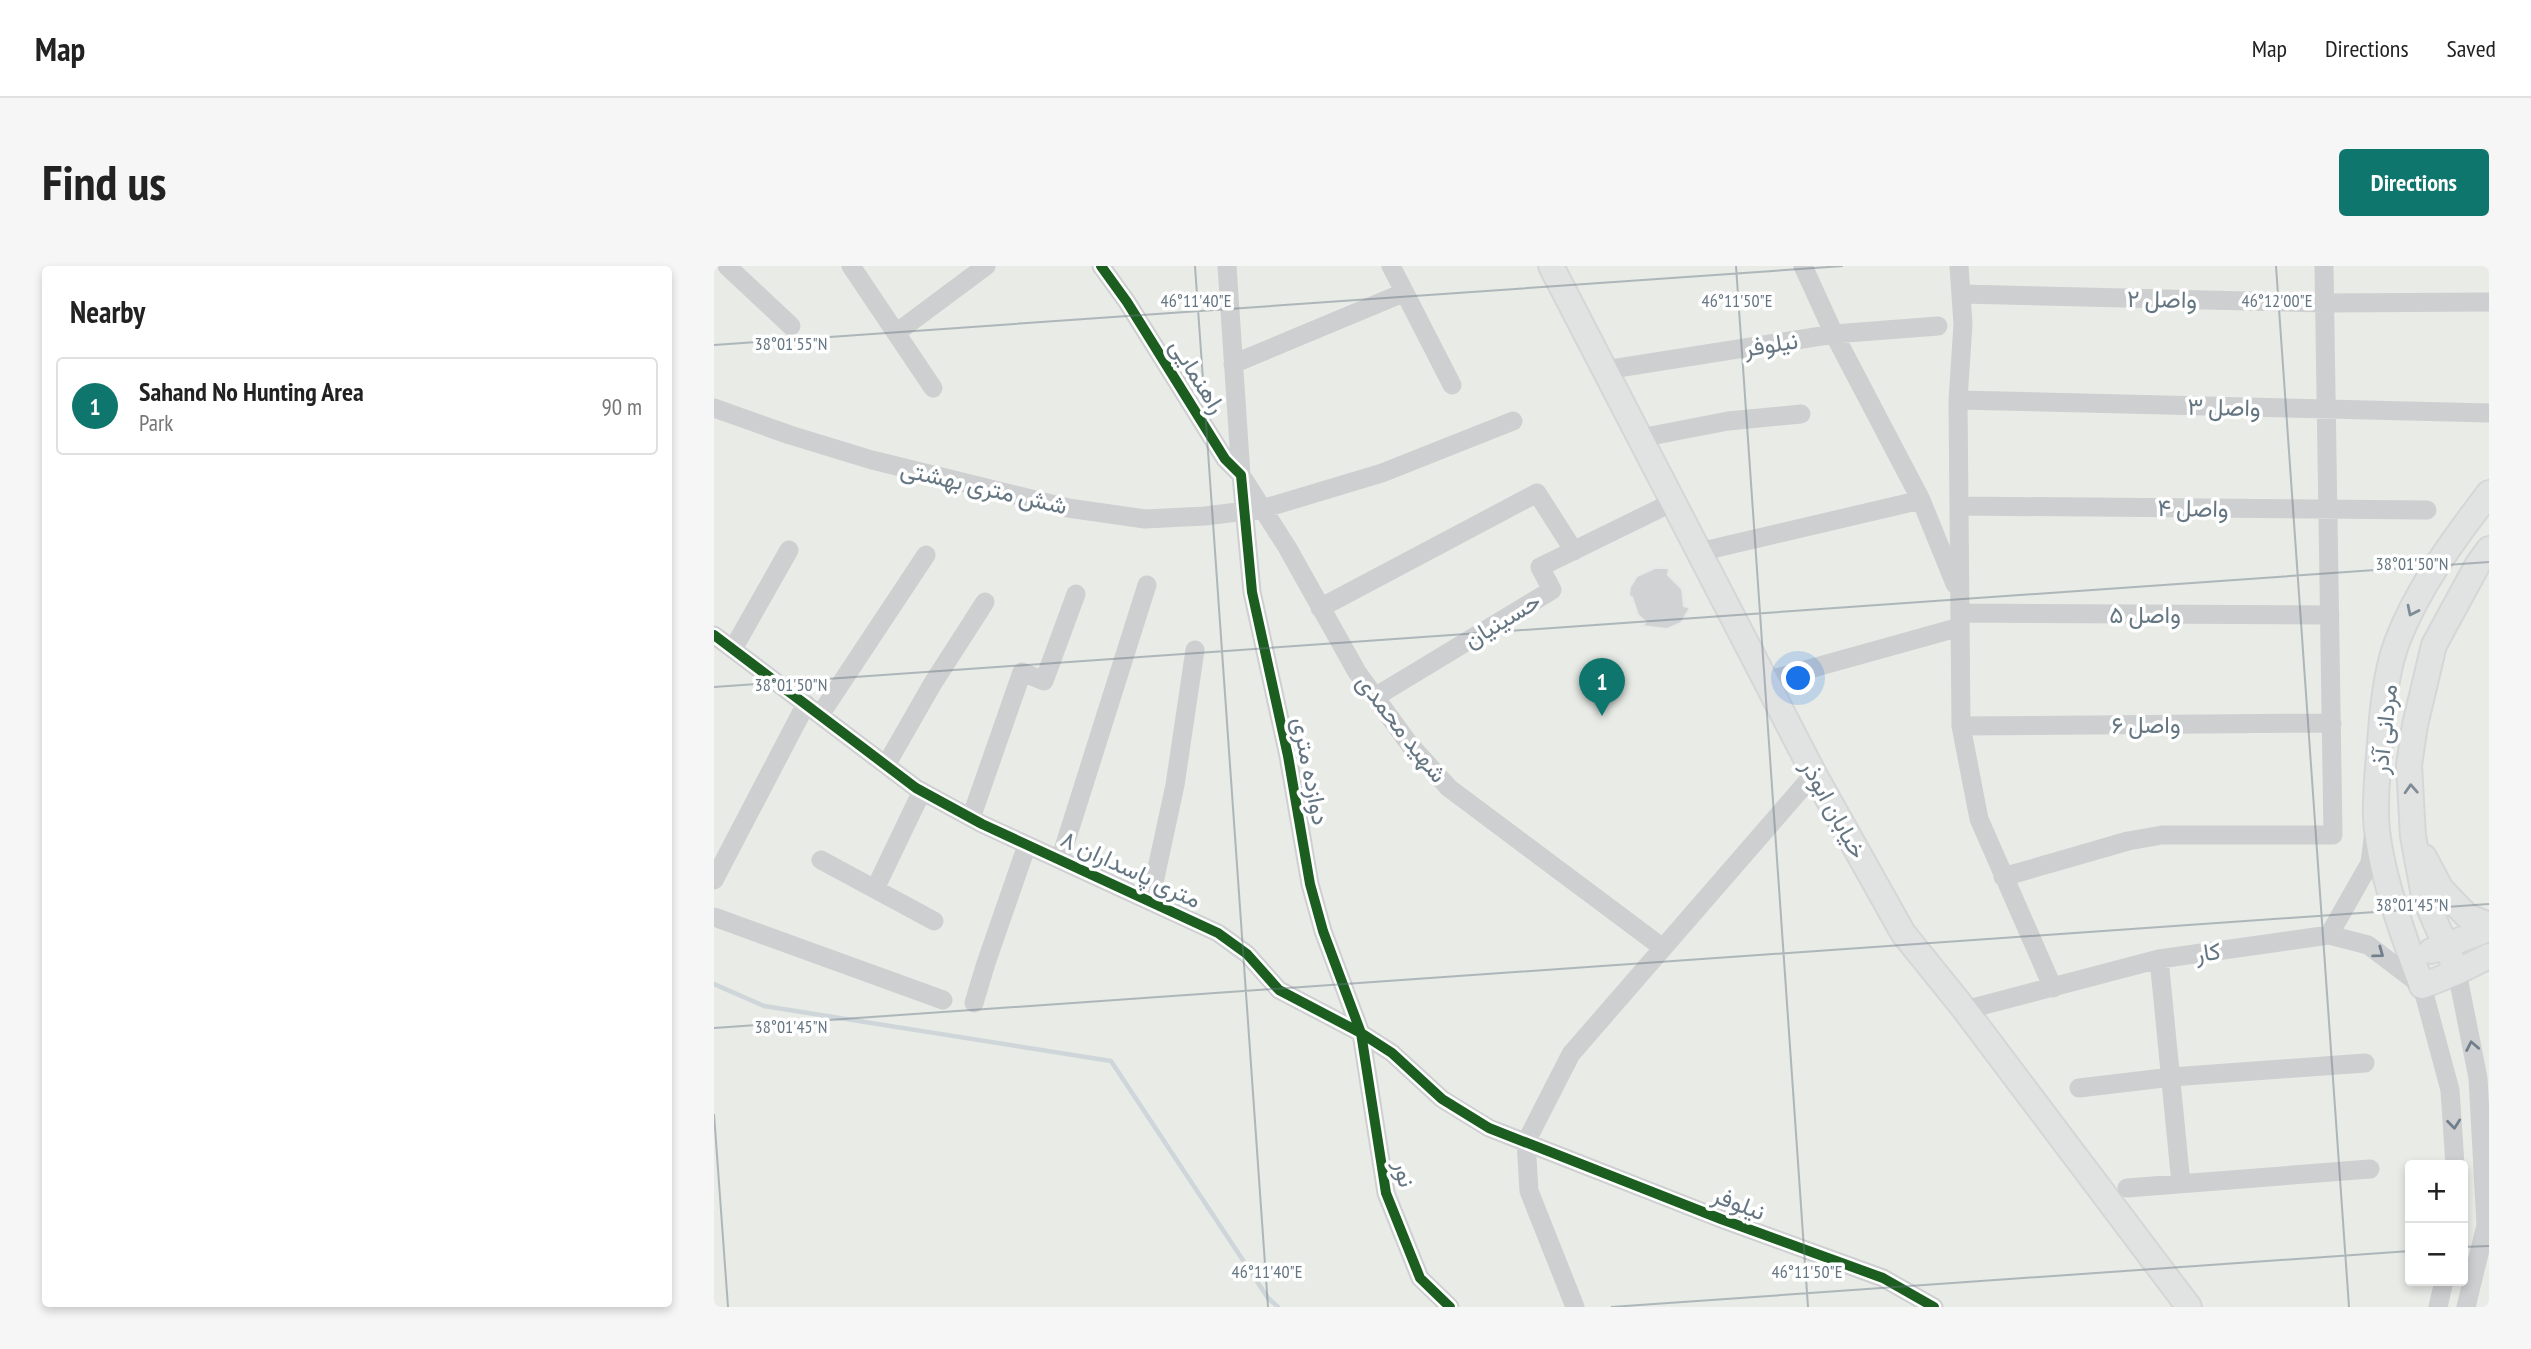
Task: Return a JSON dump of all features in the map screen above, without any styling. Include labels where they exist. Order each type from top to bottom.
[{"type":"main road","name":"خیابان ابوذر","points":[[1551,266],[1814,774],[1903,933],[1965,1010],[2182,1305]]},
{"type":"main road","name":"مردانی آذر","points":[[2422,986],[2386,871],[2376,819],[2383,705],[2396,644],[2414,606],[2447,548],[2489,493]]},
{"type":"main road","name":"مردانی آذر","points":[[2457,972],[2424,896],[2413,836],[2409,765],[2415,725],[2434,645],[2489,549]]},
{"type":"main road","points":[[2413,836],[2441,889],[2467,916],[2489,927]]},
{"type":"main road","points":[[2412,958],[2489,927]]},
{"type":"main road","points":[[2422,986],[2489,956]]},
{"type":"street","points":[[727,266],[791,326]]},
{"type":"street","points":[[851,266],[933,388]]},
{"type":"street","points":[[896,333],[986,266]]},
{"type":"street","name":"راهنمایی","points":[[1101,266],[1127,302],[1225,459],[1241,475]]},
{"type":"street","points":[[1227,266],[1241,475],[1253,511]]},
{"type":"street","points":[[1391,266],[1452,385]]},
{"type":"street","points":[[1803,266],[1834,334],[1920,500],[1960,611]]},
{"type":"street","points":[[1959,266],[1963,324],[1958,400],[1961,726],[1979,819],[2053,988]]},
{"type":"street","points":[[2003,877],[2128,841],[2162,835],[2333,835],[2324,266]]},
{"type":"street","points":[[1233,364],[1403,293]]},
{"type":"street","name":"واصل ۲","points":[[1962,294],[2325,303],[2489,302]]},
{"type":"street","name":"نیلوفر","points":[[1605,370],[1834,334],[1938,326]]},
{"type":"street","name":"واصل ۳","points":[[1958,400],[2489,413]]},
{"type":"street","name":"شش متری بهشتی","points":[[714,408],[872,460],[1068,508],[1145,519],[1253,511],[1382,473],[1513,421]]},
{"type":"street","points":[[1640,438],[1728,421],[1801,414]]},
{"type":"street","points":[[1320,608],[1537,493],[1574,551]]},
{"type":"street","points":[[1699,552],[1920,500]]},
{"type":"street","name":"حسینیان","points":[[1375,697],[1552,590],[1540,567],[1673,502]]},
{"type":"street","name":"واصل ۴","points":[[1959,506],[2427,510]]},
{"type":"street","name":"شهید محمدی","points":[[1253,511],[1287,547],[1357,672],[1410,745],[1449,788],[1663,948]]},
{"type":"street","name":"دوازده متری","points":[[1253,511],[1252,592],[1288,757],[1310,884],[1323,931],[1360,1033]]},
{"type":"street","points":[[733,649],[789,550]]},
{"type":"street","points":[[714,880],[813,710],[926,555]]},
{"type":"street","points":[[1060,860],[1147,585]]},
{"type":"street","points":[[971,818],[1022,671],[1044,681],[1076,594]]},
{"type":"street","points":[[886,765],[933,683],[985,602]]},
{"type":"street","name":"واصل ۵","points":[[1766,681],[1960,611],[2330,615]]},
{"type":"street","name":"۸ متری پاسداران","points":[[714,635],[922,791],[1027,845],[1219,933],[1247,954],[1279,990],[1360,1033],[1392,1054],[1442,1099],[1489,1128],[1527,1142]]},
{"type":"street","points":[[1150,901],[1175,785],[1195,650]]},
{"type":"street","name":"واصل ۶","points":[[1961,726],[2332,723]]},
{"type":"street","points":[[1575,1307],[1529,1191],[1527,1142],[1571,1054],[1814,774]]},
{"type":"street","points":[[875,889],[922,791]]},
{"type":"street","points":[[2376,819],[2370,863],[2329,935],[2368,945],[2422,986],[2450,1090],[2455,1160]]},
{"type":"street","points":[[974,1003],[1027,845]]},
{"type":"street","points":[[821,860],[934,921]]},
{"type":"street","points":[[714,917],[943,1000]]},
{"type":"street","name":"کار","points":[[1965,1010],[2159,959],[2329,935]]},
{"type":"street","points":[[2159,959],[2181,1184]]},
{"type":"street","points":[[2457,972],[2478,1078],[2486,1225],[2466,1307]]},
{"type":"street","name":"نور","points":[[1360,1033],[1386,1193],[1420,1278],[1450,1307]]},
{"type":"street","points":[[2079,1088],[2172,1077],[2365,1063]]},
{"type":"street","name":"نیلوفر","points":[[1527,1142],[1721,1219],[1883,1278],[1934,1307]]},
{"type":"street","points":[[2127,1188],[2370,1169]]},
{"type":"street","points":[[2438,1307],[2443,1286]]},
{"type":"shaded area","points":[[714,266],[2489,266],[2489,1307],[714,1307]]},
{"type":"building","points":[[1655,568],[1669,568],[1668,575],[1682,589],[1684,606],[1690,608],[1681,623],[1667,629],[1642,626],[1646,622],[1638,615],[1632,597],[1629,596],[1630,587],[1637,576]]},
{"type":"waterway","points":[[714,984],[764,1006],[1111,1061],[1268,1298],[1278,1307]]},
{"type":"cycle path","points":[[1101,266],[1127,302],[1225,459],[1241,475],[1252,592],[1288,756],[1310,884],[1323,931],[1361,1033],[1386,1193],[1420,1278],[1450,1307]]},
{"type":"cycle path","points":[[714,635],[916,788],[982,824],[1218,933],[1247,954],[1279,990],[1361,1033],[1392,1053],[1442,1099],[1489,1128],[1721,1219],[1883,1278],[1934,1307]]},
{"type":"place","name":"Sahand No Hunting Area","points":[[1602,716]]}]
